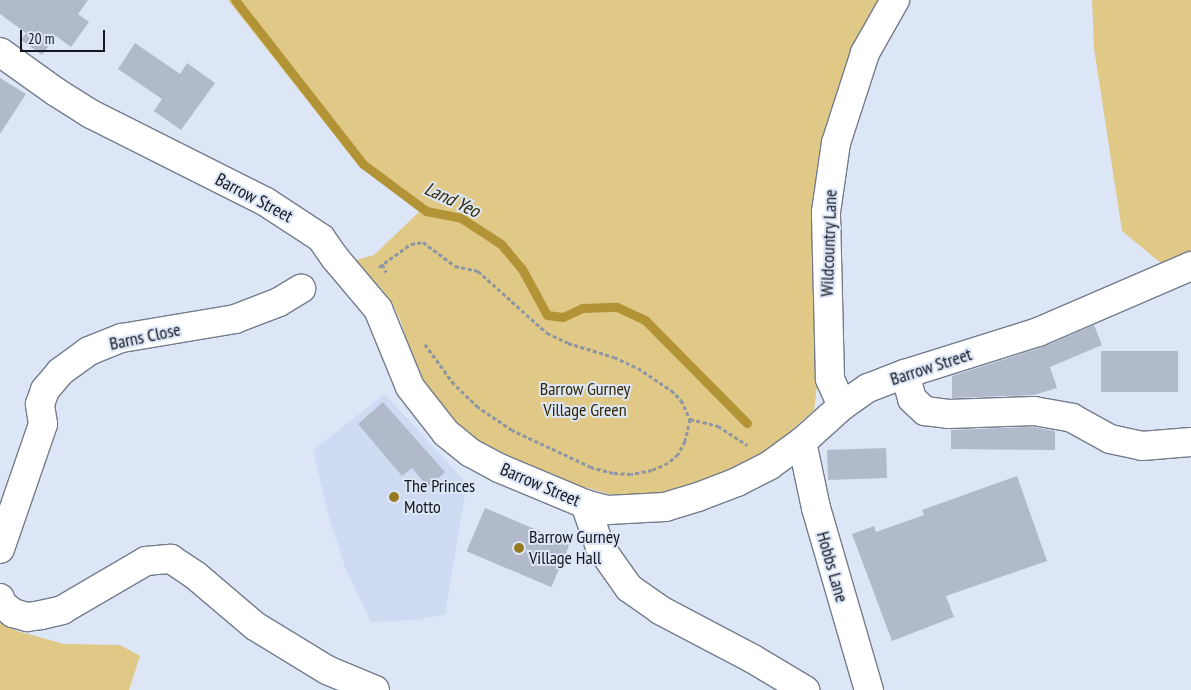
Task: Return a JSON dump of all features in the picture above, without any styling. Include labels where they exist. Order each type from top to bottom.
[{"type":"main road","name":"Wildcountry Lane","points":[[842,406],[830,379],[826,212],[836,143],[865,53],[895,0]]},
{"type":"main road","name":"Barrow Street","points":[[0,52],[56,92],[91,114],[266,202],[321,238],[378,309],[410,387],[446,432],[471,453],[498,468],[585,504],[608,510],[665,507],[698,498],[770,465],[802,442],[842,406],[868,388],[905,374],[1038,332],[1191,266]]},
{"type":"main road","name":"Barns Close","points":[[0,549],[43,424],[40,404],[45,390],[60,372],[89,351],[122,338],[235,319],[279,302],[301,289]]},
{"type":"main road","points":[[905,374],[912,399],[925,411],[948,414],[1034,411],[1072,418],[1110,439],[1142,446],[1191,442]]},
{"type":"main road","name":"Hobbs Lane","points":[[802,442],[816,508],[869,690]]},
{"type":"main road","points":[[585,504],[600,547],[629,588],[660,610],[753,659],[805,690]]},
{"type":"main road","points":[[0,598],[1,603],[13,613],[28,617],[41,615],[62,610],[146,561],[171,559],[195,575],[255,626],[327,670],[375,690]]},
{"type":"path","points":[[357,284],[411,244],[425,243],[454,266],[478,271],[547,333],[568,343],[614,357],[638,368],[671,390],[681,400],[690,419],[685,441],[678,454],[668,463],[652,470],[631,474],[613,473],[591,467],[512,430],[478,408],[454,384],[423,341]]},
{"type":"path","points":[[382,264],[389,280]]},
{"type":"path","points":[[690,419],[718,426],[761,454],[770,465]]},
{"type":"shaded area","name":"The Princes Motto","points":[[385,394],[467,484],[445,614],[417,620],[371,622],[345,567],[327,510],[313,450]]},
{"type":"green space","name":"Barrow Gurney Village Green","points":[[228,0],[884,0],[857,51],[818,289],[817,387],[814,410],[769,450],[733,470],[676,489],[653,494],[609,494],[552,478],[509,459],[476,440],[454,422],[421,379],[401,322],[391,301],[381,288],[352,261],[374,255],[419,212],[358,165]]},
{"type":"green space","points":[[1092,0],[1191,0],[1191,251],[1162,264],[1122,231],[1094,48]]},
{"type":"green space","points":[[0,622],[17,631],[64,644],[120,645],[140,656],[129,690],[0,690]]},
{"type":"building","points":[[0,0],[88,0],[78,14],[89,22],[71,47],[56,36],[42,55],[21,40],[26,33],[0,14]]},
{"type":"building","points":[[135,43],[180,74],[187,63],[215,83],[181,130],[154,111],[162,99],[118,69]]},
{"type":"building","points":[[0,78],[26,94],[0,134]]},
{"type":"building","points":[[1094,325],[1102,345],[1050,367],[1057,388],[1034,395],[952,398],[952,376],[1043,347]]},
{"type":"building","points":[[1101,351],[1178,351],[1178,392],[1101,392]]},
{"type":"building","points":[[383,402],[445,472],[428,487],[412,468],[402,476],[358,424]]},
{"type":"building","points":[[1033,427],[1055,431],[1055,450],[951,449],[951,430]]},
{"type":"building","points":[[886,448],[887,478],[828,480],[827,450]]},
{"type":"building","points":[[1017,476],[1047,561],[946,596],[954,617],[892,641],[852,534],[874,526],[876,532],[924,515],[922,510]]},
{"type":"building","name":"Barrow Gurney Village Hall","points":[[485,508],[570,544],[551,587],[467,551]]},
{"type":"waterway","name":"Land Yeo","points":[[235,0],[363,164],[426,211],[461,218],[501,244],[522,269],[547,315],[563,317],[582,308],[617,307],[645,320],[747,423]]},
{"type":"place","name":"The Princes Motto","points":[[394,497]]},
{"type":"place","name":"Barrow Gurney Village Hall","points":[[519,548]]}]
